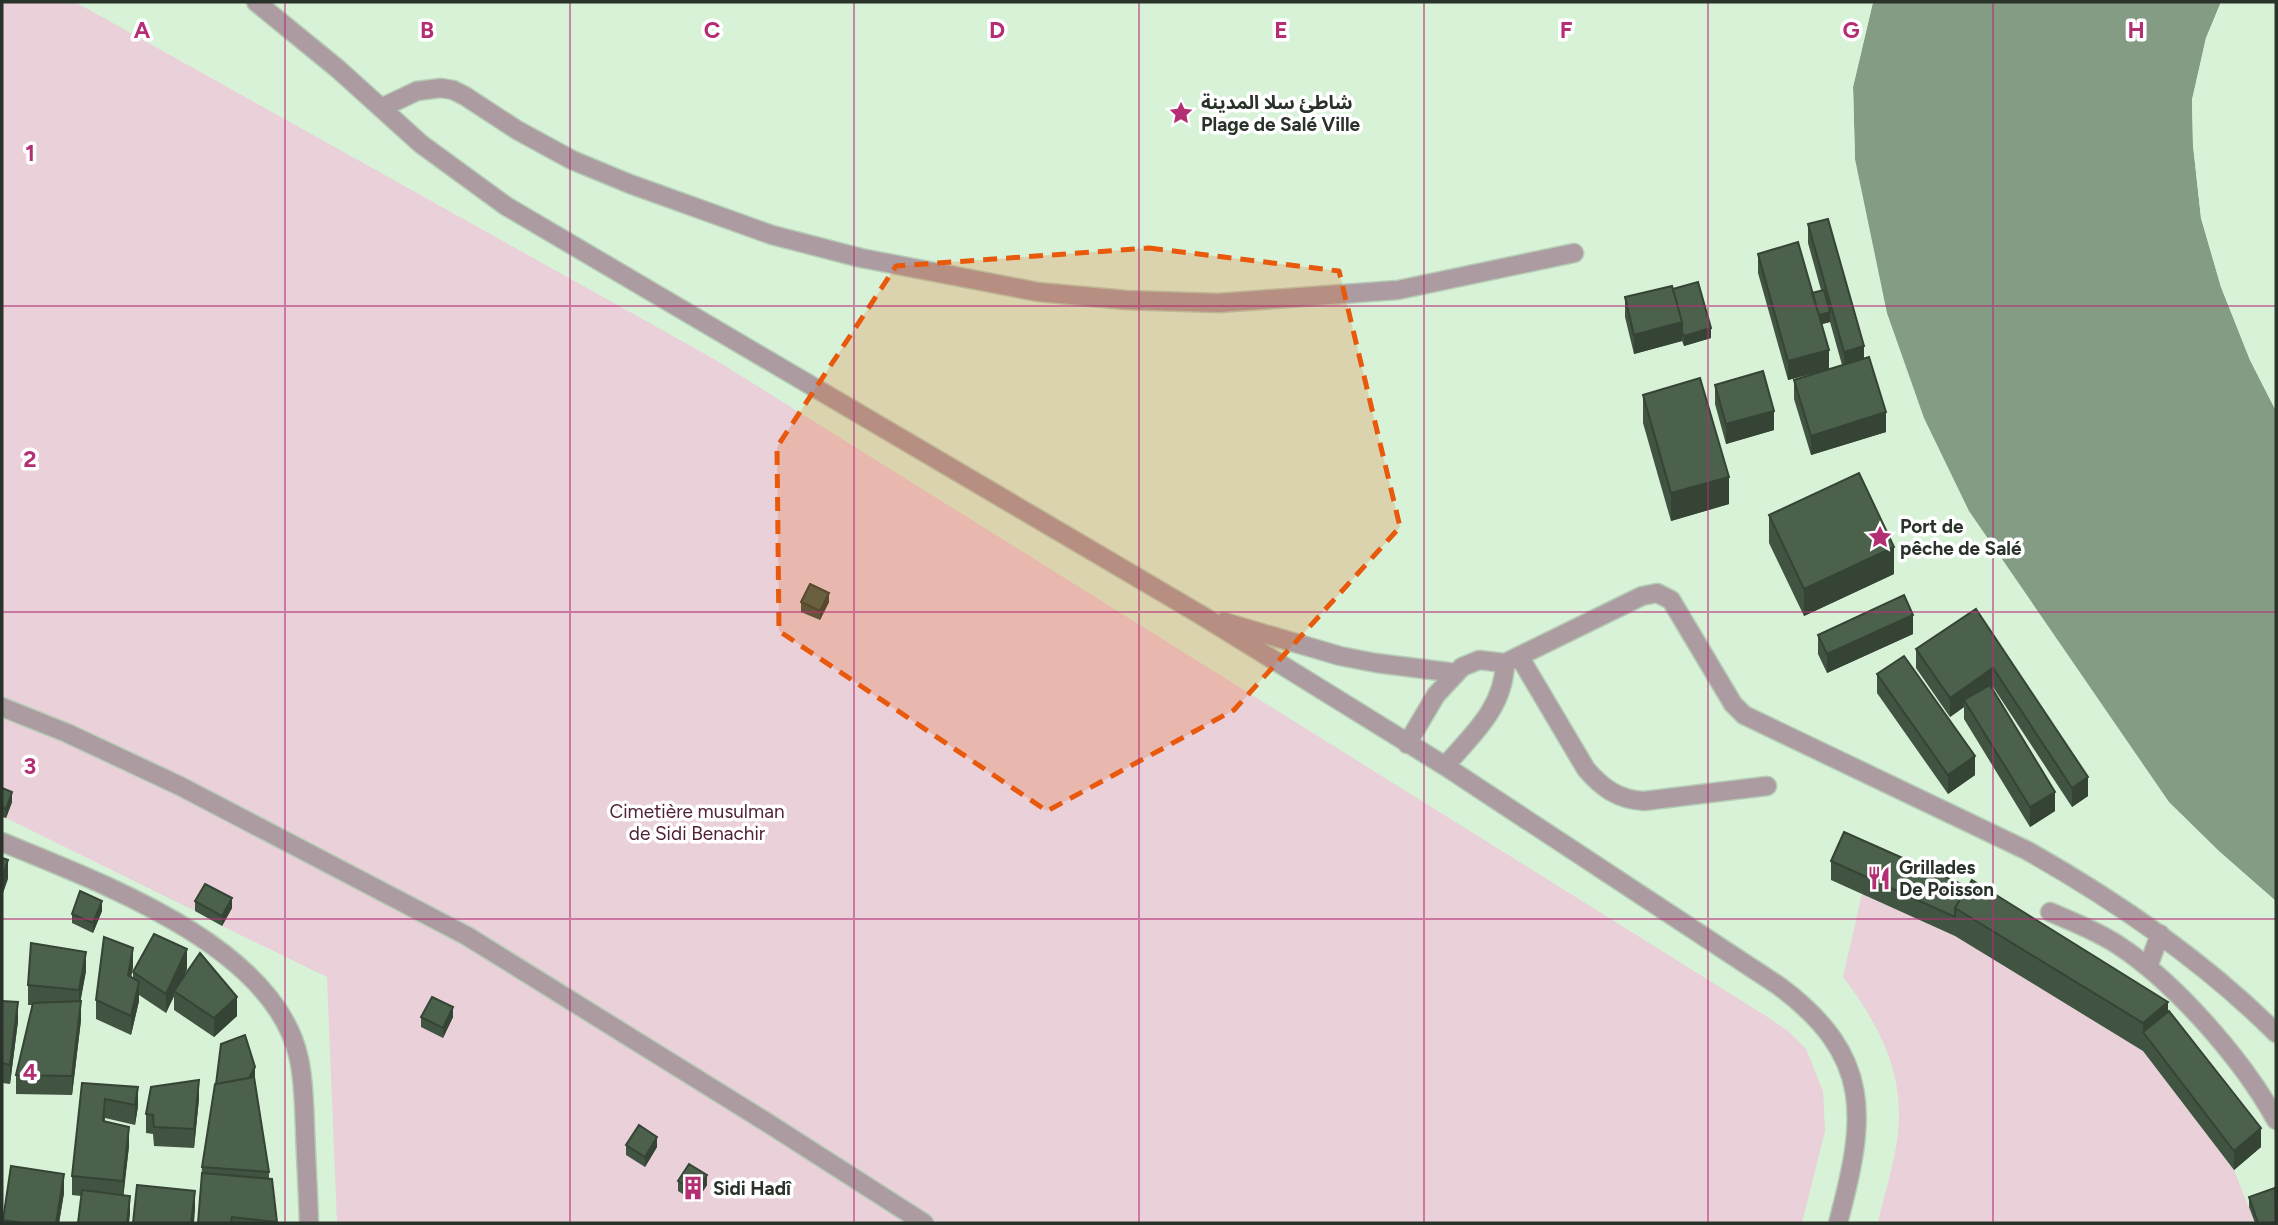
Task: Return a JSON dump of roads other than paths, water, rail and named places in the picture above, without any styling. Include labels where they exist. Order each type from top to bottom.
[{"type":"street","points":[[256,2],[330,61],[421,144],[506,206],[1201,615],[1445,766],[1807,1007],[1829,1032],[1847,1063],[1855,1090],[1857,1124],[1854,1154],[1838,1223]]},
{"type":"street","points":[[381,108],[416,91],[441,88],[453,90],[572,160],[630,184],[772,235],[861,258],[1038,292],[1126,300],[1218,303],[1398,290],[1574,253]]},
{"type":"street","points":[[1407,744],[1429,704],[1462,667],[1479,660],[1512,660],[1642,596],[1657,593],[1671,600],[1733,704],[1744,715],[2028,851],[2085,884],[2160,934],[2209,972],[2276,1033]]},
{"type":"street","points":[[1201,615],[1340,656],[1455,673]]},
{"type":"street","points":[[1445,766],[1492,712],[1512,660]]},
{"type":"street","points":[[1512,660],[1586,769],[1598,783],[1620,797],[1644,801],[1767,786]]},
{"type":"street","points":[[2,707],[67,733],[180,786],[467,936],[924,1223]]},
{"type":"street","points":[[2,842],[123,895],[180,925],[224,952],[257,982],[274,1003],[299,1057],[303,1083],[309,1223]]},
{"type":"street","points":[[2050,912],[2085,926],[2118,944],[2148,967],[2194,1012],[2236,1061],[2276,1121]]},
{"type":"street","points":[[2148,967],[2160,934]]},
{"type":"place","name":"شاطئ سلا المدينة Plage de Salé Ville","points":[[1181,113]]},
{"type":"place","name":"Port de pêche de Salé","points":[[1880,537]]},
{"type":"place","name":"Grillades De Poisson","points":[[1879,878]]},
{"type":"place","name":"Sidi Hadî","points":[[693,1188]]},
{"type":"park label","name":"Cimetière musulman de Sidi Benachir","points":[[697,822]]}]
